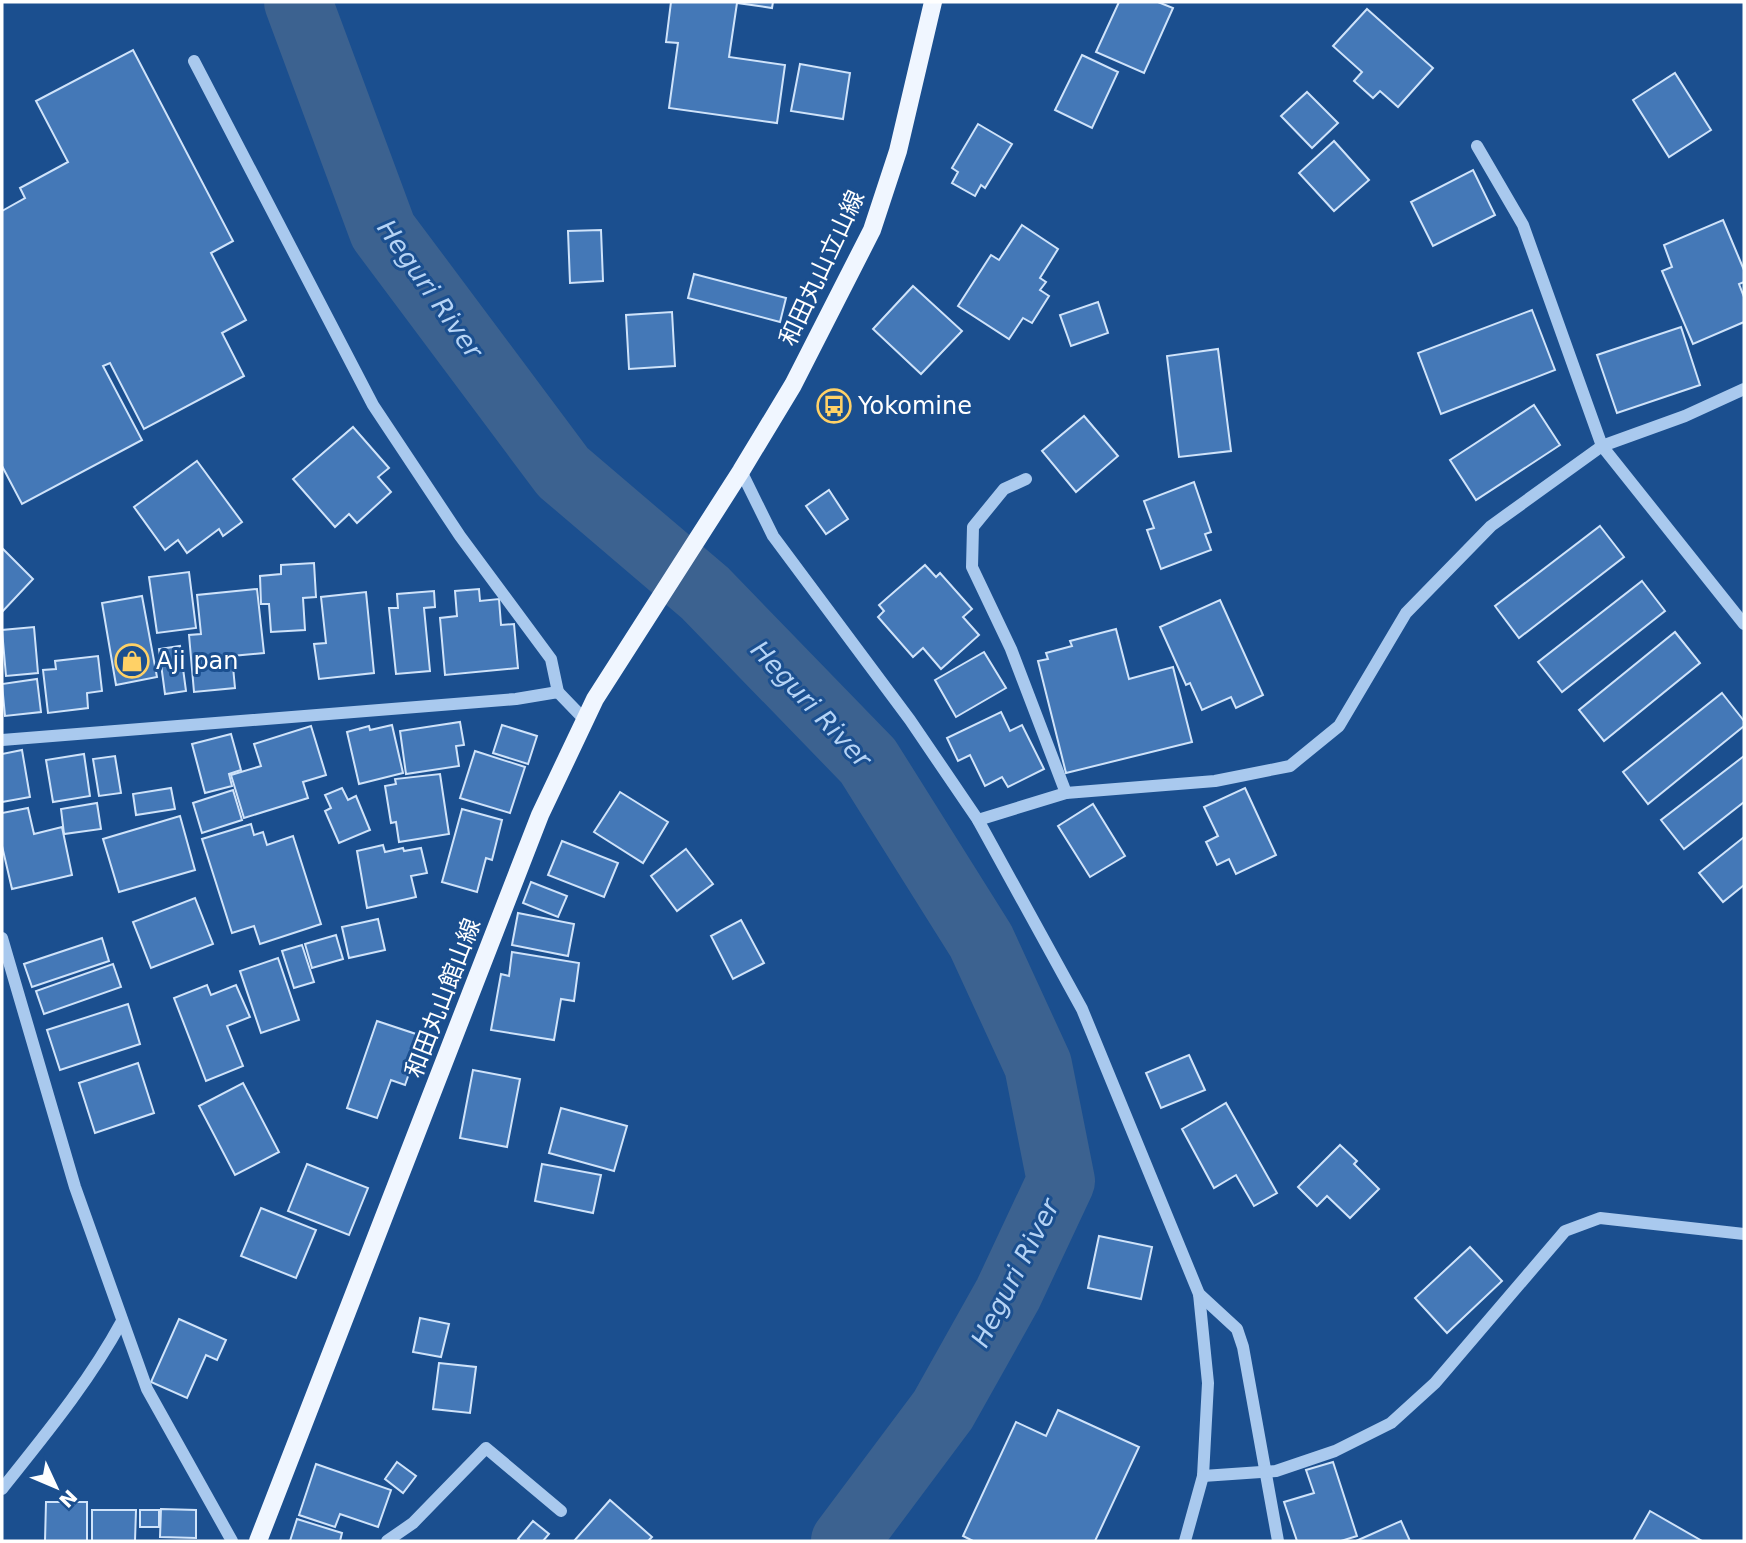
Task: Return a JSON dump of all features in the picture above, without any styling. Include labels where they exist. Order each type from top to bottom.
[{"type":"main road","name":"和田丸山立山線","points":[[724,498],[793,385],[873,230],[898,151],[933,2]]},
{"type":"main road","name":"和田丸山館山線","points":[[258,1541],[535,828],[595,699],[724,498]]},
{"type":"street","points":[[194,61],[373,405],[460,536],[551,659],[558,692],[584,719]]},
{"type":"street","points":[[1477,146],[1523,225],[1602,446],[1744,624]]},
{"type":"street","points":[[978,820],[1066,793],[1215,781],[1290,766],[1339,726],[1406,613],[1492,526],[1602,446],[1685,416],[1744,388]]},
{"type":"street","points":[[741,471],[773,536],[910,720],[978,820],[1082,1009],[1199,1294],[1208,1383],[1203,1476],[1185,1541]]},
{"type":"street","points":[[1026,479],[1004,489],[973,527],[972,567],[1011,649],[1066,793]]},
{"type":"street","points":[[2,740],[516,699],[558,692]]},
{"type":"street","points":[[2,938],[75,1187],[147,1389],[232,1541]]},
{"type":"street","points":[[1203,1476],[1276,1471],[1335,1451],[1391,1423],[1435,1383],[1565,1231],[1600,1218],[1744,1234]]},
{"type":"street","points":[[1199,1294],[1237,1329],[1243,1348],[1278,1541]]},
{"type":"street","points":[[2,1489],[58,1419],[107,1350],[122,1321]]},
{"type":"street","points":[[387,1541],[413,1523],[486,1448],[561,1511]]},
{"type":"building","points":[[671,2],[773,2],[772,8],[737,3],[729,57],[785,65],[777,123],[669,108],[678,43],[666,42]]},
{"type":"building","points":[[1119,2],[1158,2],[1173,8],[1144,73],[1096,52]]},
{"type":"building","points":[[1367,9],[1433,68],[1398,107],[1380,91],[1373,98],[1354,81],[1362,72],[1333,46]]},
{"type":"building","points":[[133,50],[233,241],[211,253],[246,320],[222,333],[244,376],[144,429],[110,363],[103,366],[142,440],[22,504],[2,466],[2,211],[25,198],[20,188],[68,162],[36,101]]},
{"type":"building","points":[[1082,55],[1118,72],[1092,128],[1055,110]]},
{"type":"building","points":[[800,64],[850,73],[843,119],[791,111]]},
{"type":"building","points":[[1675,73],[1711,130],[1669,157],[1633,100]]},
{"type":"building","points":[[1307,92],[1338,123],[1312,148],[1281,116]]},
{"type":"building","points":[[978,124],[1012,144],[985,188],[981,185],[975,196],[952,183],[958,172],[952,168]]},
{"type":"building","points":[[1334,141],[1369,180],[1334,211],[1299,173]]},
{"type":"building","points":[[1473,170],[1495,215],[1433,246],[1411,202]]},
{"type":"building","points":[[1723,220],[1744,270],[1744,282],[1739,284],[1744,297],[1744,322],[1693,344],[1662,271],[1672,267],[1664,245]]},
{"type":"building","points":[[1022,225],[1058,249],[1040,278],[1046,282],[1040,290],[1049,296],[1032,323],[1023,318],[1009,339],[958,306],[991,255],[999,260]]},
{"type":"building","points":[[601,230],[603,281],[570,283],[568,231]]},
{"type":"building","points":[[694,274],[786,298],[780,322],[688,298]]},
{"type":"building","points":[[913,286],[962,331],[921,374],[873,329]]},
{"type":"building","points":[[1098,302],[1108,333],[1071,346],[1060,315]]},
{"type":"building","points":[[1532,310],[1555,370],[1441,414],[1418,353]]},
{"type":"building","points":[[672,312],[675,366],[629,369],[626,315]]},
{"type":"building","points":[[1681,327],[1700,385],[1617,413],[1597,355]]},
{"type":"building","points":[[1218,349],[1231,451],[1179,457],[1167,356]]},
{"type":"building","points":[[1534,405],[1560,445],[1476,500],[1450,460]]},
{"type":"building","points":[[1084,416],[1118,456],[1076,492],[1042,451]]},
{"type":"building","points":[[353,427],[389,468],[378,477],[391,492],[357,523],[349,514],[335,527],[293,479]]},
{"type":"building","points":[[197,461],[242,522],[223,536],[219,529],[187,553],[178,540],[165,550],[134,507]]},
{"type":"building","points":[[1194,482],[1211,532],[1205,534],[1211,550],[1161,569],[1147,530],[1154,528],[1144,501]]},
{"type":"building","points":[[829,490],[848,519],[826,534],[806,506]]},
{"type":"building","points":[[1600,526],[1624,557],[1519,638],[1495,606]]},
{"type":"building","points":[[2,548],[33,579],[2,612]]},
{"type":"building","points":[[314,563],[316,597],[303,598],[305,630],[271,632],[269,604],[261,604],[260,576],[281,574],[281,565]]},
{"type":"building","points":[[925,565],[936,577],[940,573],[972,609],[963,617],[979,635],[941,669],[923,648],[913,657],[878,617],[884,611],[879,605]]},
{"type":"building","points":[[189,572],[196,628],[157,633],[149,577]]},
{"type":"building","points":[[1642,581],[1665,611],[1562,692],[1538,662]]},
{"type":"building","points":[[257,589],[264,653],[232,656],[235,688],[194,692],[189,635],[201,634],[197,595]]},
{"type":"building","points":[[479,589],[480,601],[499,599],[501,625],[514,624],[518,668],[445,675],[440,618],[457,616],[455,591]]},
{"type":"building","points":[[434,591],[435,607],[424,608],[430,671],[396,674],[389,608],[398,608],[397,594]]},
{"type":"building","points":[[366,592],[374,673],[319,679],[314,644],[326,643],[321,597]]},
{"type":"building","points":[[142,596],[157,677],[116,685],[102,603]]},
{"type":"building","points":[[1220,600],[1263,695],[1236,708],[1231,697],[1202,710],[1190,683],[1186,685],[1160,627]]},
{"type":"building","points":[[34,627],[38,673],[6,676],[2,630]]},
{"type":"building","points":[[1116,629],[1129,679],[1173,667],[1192,742],[1066,773],[1038,661],[1048,659],[1046,653],[1072,646],[1070,641]]},
{"type":"building","points":[[1675,632],[1700,663],[1604,741],[1579,710]]},
{"type":"building","points":[[180,646],[186,691],[165,694],[159,649]]},
{"type":"building","points":[[984,652],[1006,688],[956,717],[935,680]]},
{"type":"building","points":[[98,656],[102,691],[87,693],[88,708],[48,713],[43,670],[56,669],[55,661]]},
{"type":"building","points":[[37,679],[41,712],[5,716],[2,684]]},
{"type":"building","points":[[1722,693],[1744,721],[1744,726],[1648,804],[1623,772]]},
{"type":"building","points":[[1001,712],[1010,731],[1022,725],[1044,769],[1008,787],[1002,777],[985,786],[970,755],[958,761],[947,738]]},
{"type":"building","points":[[460,722],[464,745],[456,746],[459,766],[406,774],[400,731]]},
{"type":"building","points":[[392,725],[403,773],[359,784],[347,732],[369,726],[370,730]]},
{"type":"building","points":[[502,725],[537,736],[528,764],[493,753]]},
{"type":"building","points":[[311,726],[326,775],[303,782],[308,798],[244,818],[231,775],[261,766],[254,744]]},
{"type":"building","points":[[231,734],[241,770],[229,774],[232,786],[205,793],[192,744]]},
{"type":"building","points":[[22,750],[30,797],[2,802],[2,754]]},
{"type":"building","points":[[475,751],[525,767],[510,813],[460,798]]},
{"type":"building","points":[[84,754],[90,796],[53,802],[46,760]]},
{"type":"building","points":[[115,756],[121,793],[99,796],[93,759]]},
{"type":"building","points":[[1744,756],[1744,802],[1684,849],[1661,820]]},
{"type":"building","points":[[440,774],[449,834],[399,842],[396,822],[391,823],[385,786],[396,784],[395,779]]},
{"type":"building","points":[[171,788],[175,809],[136,815],[133,794]]},
{"type":"building","points":[[342,788],[348,800],[356,796],[370,830],[339,843],[325,811],[331,808],[325,795]]},
{"type":"building","points":[[1245,788],[1276,855],[1236,874],[1229,859],[1217,865],[1206,842],[1218,836],[1204,807]]},
{"type":"building","points":[[233,790],[242,820],[202,833],[193,803]]},
{"type":"building","points":[[620,792],[668,822],[643,863],[594,832]]},
{"type":"building","points":[[97,803],[101,829],[64,834],[61,809]]},
{"type":"building","points":[[1093,804],[1125,856],[1090,877],[1058,826]]},
{"type":"building","points":[[28,808],[34,834],[62,827],[72,875],[12,889],[2,846],[2,813]]},
{"type":"building","points":[[462,809],[502,820],[492,860],[486,858],[477,892],[442,882]]},
{"type":"building","points":[[180,816],[195,870],[119,892],[103,839]]},
{"type":"building","points":[[251,824],[254,835],[263,832],[267,845],[293,836],[321,924],[260,944],[254,926],[232,933],[202,839]]},
{"type":"building","points":[[1744,837],[1744,885],[1723,902],[1699,873]]},
{"type":"building","points":[[562,841],[618,863],[604,897],[548,875]]},
{"type":"building","points":[[383,845],[385,852],[421,848],[427,873],[411,876],[416,897],[367,908],[357,851]]},
{"type":"building","points":[[686,849],[713,884],[677,911],[651,876]]},
{"type":"building","points":[[531,882],[567,896],[558,917],[523,903]]},
{"type":"building","points":[[195,898],[213,944],[151,968],[133,922]]},
{"type":"building","points":[[518,913],[574,924],[568,956],[512,945]]},
{"type":"building","points":[[378,919],[385,950],[349,958],[342,927]]},
{"type":"building","points":[[741,920],[764,963],[733,979],[711,936]]},
{"type":"building","points":[[336,935],[343,959],[312,968],[305,944]]},
{"type":"building","points":[[102,938],[109,961],[32,987],[24,964]]},
{"type":"building","points":[[302,945],[314,982],[294,988],[282,951]]},
{"type":"building","points":[[512,952],[579,963],[574,1001],[561,999],[554,1040],[491,1030],[501,974],[509,976]]},
{"type":"building","points":[[278,958],[299,1020],[261,1033],[240,971]]},
{"type":"building","points":[[113,964],[121,987],[44,1014],[36,991]]},
{"type":"building","points":[[207,985],[211,995],[236,985],[250,1017],[227,1026],[243,1066],[206,1081],[174,998]]},
{"type":"building","points":[[128,1004],[140,1044],[60,1070],[47,1030]]},
{"type":"building","points":[[377,1021],[422,1036],[405,1085],[391,1080],[377,1118],[347,1108]]},
{"type":"building","points":[[1189,1055],[1205,1090],[1161,1108],[1146,1073]]},
{"type":"building","points":[[138,1063],[154,1113],[95,1133],[79,1083]]},
{"type":"building","points":[[473,1070],[520,1079],[507,1147],[460,1138]]},
{"type":"building","points":[[243,1083],[279,1152],[235,1175],[199,1106]]},
{"type":"building","points":[[1226,1103],[1277,1193],[1254,1206],[1236,1175],[1214,1188],[1182,1129]]},
{"type":"building","points":[[561,1108],[627,1126],[614,1171],[549,1153]]},
{"type":"building","points":[[1340,1145],[1357,1161],[1354,1164],[1379,1189],[1350,1218],[1327,1196],[1317,1206],[1298,1187]]},
{"type":"building","points":[[307,1164],[368,1188],[349,1235],[288,1211]]},
{"type":"building","points":[[542,1164],[601,1175],[593,1213],[535,1201]]},
{"type":"building","points":[[261,1208],[316,1230],[296,1278],[241,1256]]},
{"type":"building","points":[[1099,1236],[1152,1247],[1141,1299],[1088,1288]]},
{"type":"building","points":[[1470,1247],[1502,1281],[1447,1333],[1415,1298]]},
{"type":"building","points":[[420,1318],[449,1324],[441,1357],[413,1352]]},
{"type":"building","points":[[179,1319],[226,1340],[217,1360],[206,1355],[187,1398],[151,1382]]},
{"type":"building","points":[[439,1363],[476,1367],[470,1413],[433,1409]]},
{"type":"building","points":[[1058,1410],[1139,1447],[1095,1541],[973,1541],[963,1536],[1016,1422],[1046,1436]]},
{"type":"building","points":[[397,1462],[416,1476],[403,1493],[385,1479]]},
{"type":"building","points":[[1333,1462],[1357,1536],[1341,1541],[1297,1541],[1284,1502],[1314,1493],[1306,1470]]},
{"type":"building","points":[[316,1464],[391,1490],[378,1527],[340,1514],[335,1527],[299,1515]]},
{"type":"building","points":[[610,1500],[652,1537],[648,1541],[574,1541]]},
{"type":"building","points":[[46,1502],[87,1502],[87,1541],[45,1541]]},
{"type":"building","points":[[161,1509],[196,1510],[196,1538],[160,1537]]},
{"type":"building","points":[[92,1510],[136,1510],[135,1541],[92,1541]]},
{"type":"building","points":[[140,1510],[159,1510],[159,1527],[140,1527]]},
{"type":"building","points":[[1650,1511],[1702,1541],[1633,1541]]},
{"type":"building","points":[[297,1519],[342,1533],[340,1541],[290,1541]]},
{"type":"building","points":[[533,1521],[549,1534],[543,1541],[520,1541],[518,1539]]},
{"type":"building","points":[[1401,1521],[1410,1541],[1356,1541]]},
{"type":"waterway","name":"Heguri River","points":[[298,2],[383,231],[563,472],[705,593],[868,761],[981,941],[1038,1065],[1061,1181],[1008,1294],[943,1410],[845,1541]]},
{"type":"place","name":"Yokomine","points":[[834,406]]},
{"type":"place","name":"Aji pan","points":[[132,661]]}]
